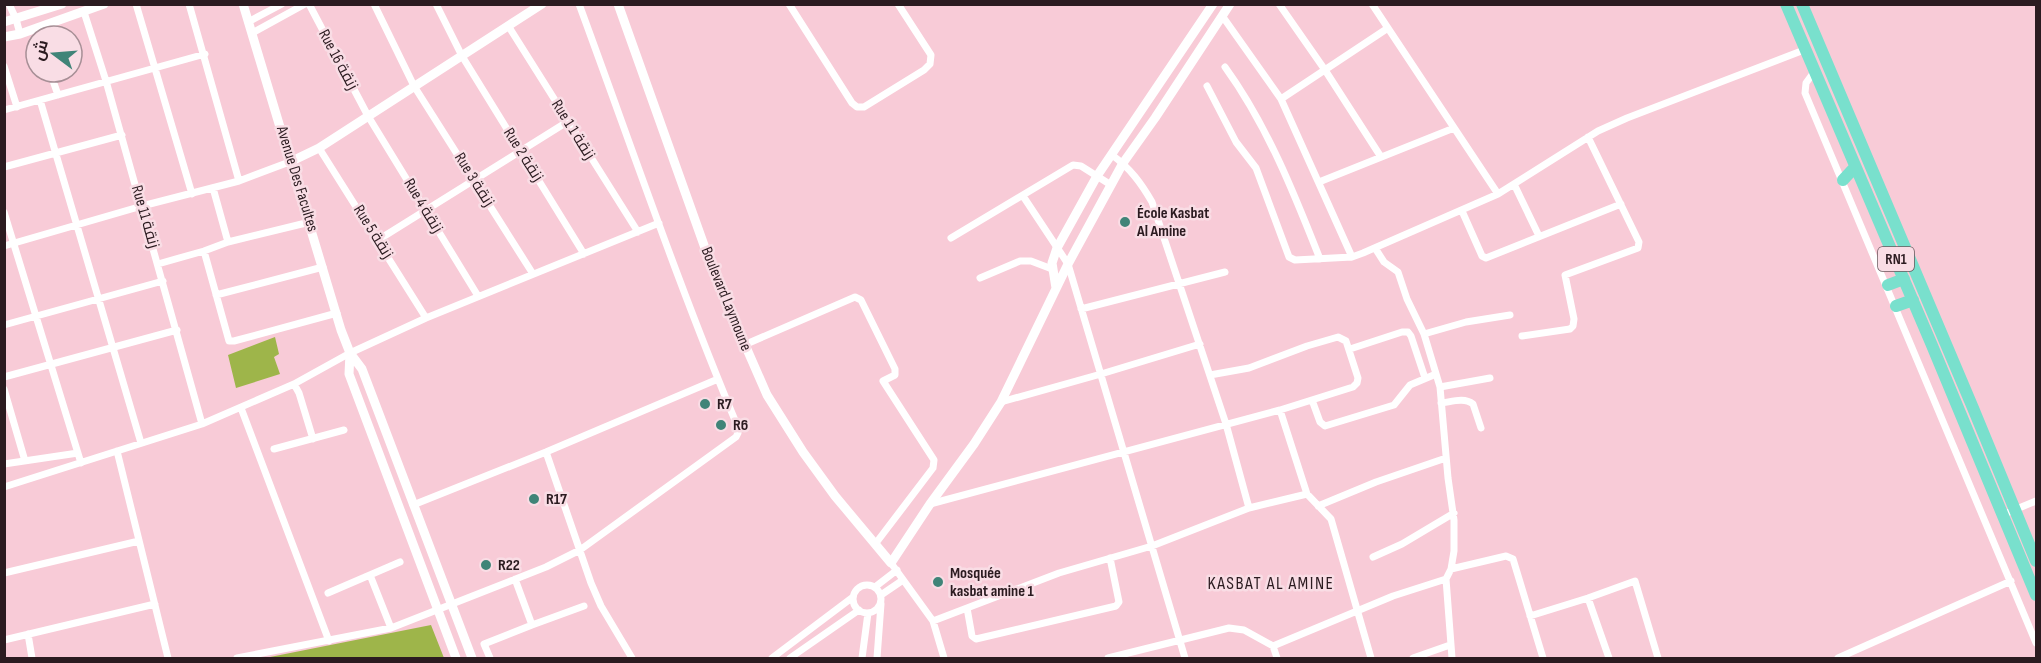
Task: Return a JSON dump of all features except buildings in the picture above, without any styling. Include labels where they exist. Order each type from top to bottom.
[{"type":"highway","name":"RN1","points":[[1786,4],[2036,595]]},
{"type":"highway","name":"RN1","points":[[1802,4],[2037,561]]},
{"type":"highway","points":[[1843,180],[1855,167]]},
{"type":"highway","points":[[1888,285],[1904,279]]},
{"type":"highway","points":[[1896,306],[1913,300]]},
{"type":"street","points":[[9,4],[20,34]]},
{"type":"street","points":[[4,22],[62,4]]},
{"type":"street","points":[[56,24],[104,4]]},
{"type":"street","points":[[136,4],[192,194]]},
{"type":"street","points":[[189,4],[205,54],[239,181]]},
{"type":"street","name":"Avenue Des Facultes","points":[[243,4],[350,353]]},
{"type":"street","points":[[248,22],[282,4]]},
{"type":"street","points":[[252,33],[307,4]]},
{"type":"street","name":"Rue 16 زنقة","points":[[307,4],[368,116]]},
{"type":"street","name":"Rue 3 زنقة","points":[[374,4],[414,86],[533,274]]},
{"type":"street","name":"Rue 2 زنقة","points":[[436,4],[462,56],[584,254]]},
{"type":"street","points":[[4,246],[239,181],[292,161],[319,148],[542,4]]},
{"type":"street","points":[[237,658],[392,628],[515,579],[580,550],[736,437],[737,425],[659,223],[579,4]]},
{"type":"street","name":"Boulevard Laymoune","points":[[618,4],[715,276],[767,395],[803,452],[835,496],[894,566]]},
{"type":"street","points":[[789,4],[852,103],[857,107],[864,107],[930,64],[931,55],[898,4]]},
{"type":"street","points":[[1056,288],[1052,269],[1057,248],[1097,176],[1213,4]]},
{"type":"street","points":[[875,587],[894,566],[930,504],[974,444],[1001,402],[1068,264],[1123,163],[1230,4]]},
{"type":"street","points":[[1279,4],[1381,157]]},
{"type":"street","points":[[1372,4],[1498,194]]},
{"type":"street","name":"Rue 11 زنقة","points":[[84,12],[122,135],[202,424]]},
{"type":"street","points":[[1223,17],[1281,99],[1352,257]]},
{"type":"street","name":"Rue 1 زنقة 1","points":[[509,27],[638,232]]},
{"type":"street","points":[[1281,99],[1388,28]]},
{"type":"street","points":[[4,37],[24,34]]},
{"type":"street","points":[[1207,86],[1236,142],[1256,168],[1289,257],[1295,260],[1320,259],[1352,257],[1462,211],[1498,194],[1588,137],[1628,118],[1804,50]]},
{"type":"street","points":[[4,110],[205,54]]},
{"type":"street","points":[[4,66],[17,106]]},
{"type":"street","points":[[1225,67],[1278,160],[1297,199],[1320,259]]},
{"type":"street","points":[[1814,72],[1806,83],[1805,93],[1888,285],[2037,643]]},
{"type":"street","points":[[54,84],[58,95]]},
{"type":"street","points":[[39,100],[141,443]]},
{"type":"street","name":"Rue 4 زنقة","points":[[368,116],[478,296]]},
{"type":"street","points":[[378,240],[567,122]]},
{"type":"street","points":[[1320,182],[1454,128]]},
{"type":"street","points":[[4,167],[56,155],[122,135]]},
{"type":"street","points":[[1522,336],[1570,329],[1574,319],[1565,275],[1638,249],[1639,242],[1588,137]]},
{"type":"street","name":"Rue 5 زنقة","points":[[319,148],[426,318]]},
{"type":"street","points":[[1112,155],[1123,163],[1140,182],[1152,202],[1226,424],[1249,508]]},
{"type":"street","points":[[951,238],[1073,165],[1081,166],[1111,185]]},
{"type":"street","points":[[1514,184],[1539,236]]},
{"type":"street","points":[[213,188],[228,242]]},
{"type":"street","points":[[1023,196],[1068,264],[1185,658]]},
{"type":"street","points":[[1462,211],[1484,257],[1621,204]]},
{"type":"street","points":[[4,212],[81,463]]},
{"type":"street","points":[[158,264],[228,242],[310,222]]},
{"type":"street","points":[[4,487],[202,424],[294,384],[350,353],[426,318],[659,223]]},
{"type":"street","points":[[1375,248],[1384,262],[1398,272],[1407,299],[1424,334],[1440,387],[1446,458],[1454,513],[1454,551],[1451,569],[1446,579],[1452,658]]},
{"type":"street","points":[[204,251],[229,340],[234,341],[337,314]]},
{"type":"street","points":[[980,278],[1020,261],[1031,261],[1052,269]]},
{"type":"street","points":[[216,295],[323,267]]},
{"type":"street","points":[[1081,309],[1225,272]]},
{"type":"street","points":[[4,325],[163,281]]},
{"type":"street","points":[[744,345],[855,297],[861,300],[895,369],[895,375],[883,381],[934,460],[933,468],[876,543]]},
{"type":"street","points":[[1424,334],[1466,322],[1510,315]]},
{"type":"street","points":[[4,377],[177,330]]},
{"type":"street","points":[[1350,349],[1408,332],[1412,336],[1425,378]]},
{"type":"street","points":[[930,504],[1280,410],[1353,387],[1358,378],[1346,340],[1338,337],[1249,368],[1210,375]]},
{"type":"street","points":[[1001,402],[1200,344]]},
{"type":"street","points":[[350,353],[362,369],[471,654],[484,644],[584,606]]},
{"type":"street","points":[[350,353],[349,374],[456,658]]},
{"type":"street","points":[[1312,400],[1320,422],[1325,426],[1394,405],[1410,385],[1436,374]]},
{"type":"street","points":[[1440,387],[1490,378]]},
{"type":"street","points":[[413,505],[546,453],[718,379]]},
{"type":"street","points":[[294,384],[313,439]]},
{"type":"street","points":[[4,389],[25,461]]},
{"type":"street","points":[[1440,403],[1470,401],[1481,429]]},
{"type":"street","points":[[241,408],[329,641]]},
{"type":"street","points":[[1280,410],[1307,495],[1331,519],[1371,658]]},
{"type":"street","points":[[274,449],[344,430]]},
{"type":"street","points":[[117,451],[168,658]]},
{"type":"street","points":[[4,464],[78,453]]},
{"type":"street","points":[[546,453],[591,583],[601,606],[632,658]]},
{"type":"street","points":[[1318,506],[1376,482],[1446,458]]},
{"type":"street","points":[[933,621],[1059,573],[1152,546],[1249,508],[1307,495]]},
{"type":"street","points":[[2002,515],[2037,501]]},
{"type":"street","points":[[1373,557],[1402,544],[1454,513]]},
{"type":"street","points":[[4,573],[139,541]]},
{"type":"street","points":[[1451,569],[1506,556],[1514,559],[1543,658]]},
{"type":"street","points":[[967,608],[972,636],[976,639],[1116,606],[1119,602],[1110,558]]},
{"type":"street","points":[[328,593],[400,562]]},
{"type":"street","points":[[894,566],[933,621],[944,658]]},
{"type":"street","points":[[370,575],[392,628]]},
{"type":"street","points":[[515,579],[532,625]]},
{"type":"street","points":[[1273,646],[1357,610],[1446,579]]},
{"type":"street","points":[[853,597],[853,603],[859,610],[868,613],[877,609],[881,597],[903,580]]},
{"type":"street","points":[[1530,616],[1635,581],[1659,658]]},
{"type":"street","points":[[1838,658],[2011,581]]},
{"type":"street","points":[[772,658],[853,597],[861,586],[871,585],[881,597],[877,658]]},
{"type":"street","points":[[1588,598],[1609,658]]},
{"type":"street","points":[[4,640],[155,604]]},
{"type":"street","points":[[790,658],[859,610]]},
{"type":"street","points":[[862,658],[868,613]]},
{"type":"street","points":[[1108,658],[1237,628],[1273,646],[1276,658]]},
{"type":"street","points":[[28,634],[32,658]]},
{"type":"street","points":[[484,644],[490,658]]},
{"type":"street","points":[[1413,658],[1450,645]]},
{"type":"green space","points":[[275,337],[279,354],[274,357],[280,374],[236,388],[228,355]]},
{"type":"green space","points":[[431,625],[444,658],[265,658]]},
{"type":"place","name":"École Kasbat Al Amine","points":[[1125,222]]},
{"type":"place","name":"R7","points":[[705,404]]},
{"type":"place","name":"R6","points":[[721,425]]},
{"type":"place","name":"R17","points":[[534,499]]},
{"type":"place","name":"R22","points":[[486,565]]},
{"type":"place","name":"Mosquée kasbat amine 1","points":[[938,582]]},
{"type":"district","name":"KASBAT AL AMINE","points":[[1271,583]]}]
